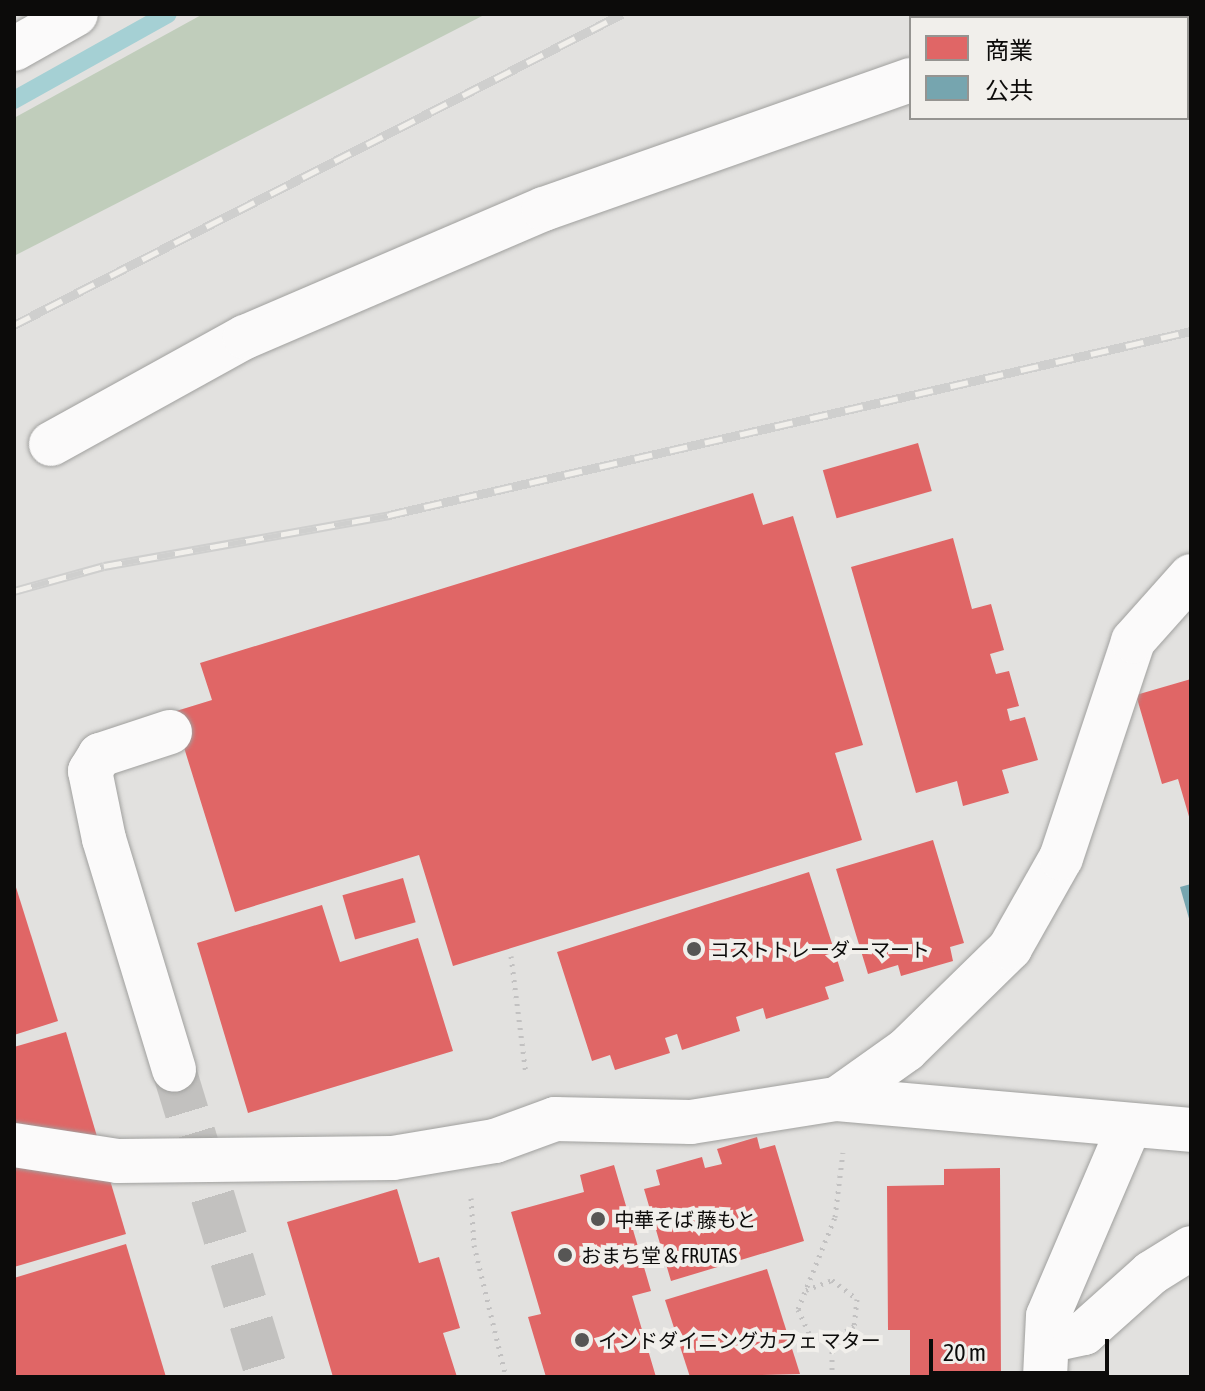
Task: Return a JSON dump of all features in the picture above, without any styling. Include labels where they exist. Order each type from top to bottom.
[{"type":"street","points":[[14,49],[76,14]]},
{"type":"street","points":[[51,444],[245,337],[530,215],[909,81]]},
{"type":"street","points":[[837,1099],[906,1050],[1010,948],[1061,858],[1133,641],[1191,576]]},
{"type":"street","points":[[170,732],[100,755],[90,771],[100,825],[174,1070]]},
{"type":"street","points":[[14,1145],[118,1161],[393,1158],[468,1145],[542,1124],[609,1117],[691,1122],[837,1099],[1128,1129],[1191,1130]]},
{"type":"street","points":[[1046,1359],[1068,1258],[1128,1129]]},
{"type":"street","points":[[1046,1359],[1084,1333],[1151,1273],[1191,1248]]},
{"type":"path","points":[[511,956],[520,1054],[542,1124]]},
{"type":"path","points":[[832,1340],[803,1326],[803,1294],[835,1217],[844,1162],[837,1099]]},
{"type":"path","points":[[468,1145],[474,1245],[506,1377]]},
{"type":"path","points":[[803,1294],[832,1280],[857,1299],[854,1326],[832,1340]]},
{"type":"path","points":[[832,1340],[832,1377]]},
{"type":"green space","points":[[203,14],[486,14],[14,256],[14,118]]},
{"type":"building: 商業","points":[[918,443],[932,491],[837,518],[823,470]]},
{"type":"building: 商業","points":[[753,493],[763,525],[793,516],[863,745],[835,753],[862,840],[453,966],[419,855],[235,912],[173,712],[212,700],[200,663]]},
{"type":"building: 商業","points":[[953,538],[972,609],[991,604],[1004,650],[990,654],[996,674],[1009,671],[1019,706],[1007,709],[1010,721],[1025,717],[1038,760],[1002,770],[1009,793],[963,806],[957,781],[916,793],[851,567]]},
{"type":"building: 商業","points":[[1191,679],[1190,820],[1178,779],[1162,784],[1136,695]]},
{"type":"building: 商業","points":[[933,840],[964,943],[950,947],[953,961],[901,976],[898,965],[868,974],[836,869]]},
{"type":"building: 商業","points":[[809,872],[844,981],[825,987],[829,999],[766,1019],[763,1008],[736,1017],[740,1031],[682,1050],[677,1034],[665,1038],[670,1053],[615,1070],[610,1055],[592,1061],[557,952]]},
{"type":"building: 商業","points":[[403,878],[416,922],[355,940],[342,895]]},
{"type":"building: 商業","points":[[14,881],[58,1021],[14,1035]]},
{"type":"building: 商業","points":[[322,905],[340,962],[418,938],[453,1051],[248,1113],[197,943]]},
{"type":"building: 商業","points":[[66,1032],[126,1234],[14,1267],[14,1047]]},
{"type":"building: 商業","points":[[757,1137],[760,1149],[775,1145],[804,1241],[671,1281],[644,1189],[660,1185],[656,1170],[702,1157],[705,1168],[722,1164],[717,1149]]},
{"type":"building: 商業","points":[[614,1165],[651,1291],[632,1296],[656,1377],[546,1377],[528,1317],[541,1314],[511,1212],[584,1192],[580,1175]]},
{"type":"building: 商業","points":[[1000,1168],[1001,1376],[910,1376],[910,1330],[888,1330],[887,1186],[944,1185],[944,1169]]},
{"type":"building: 商業","points":[[397,1189],[419,1263],[439,1257],[460,1328],[443,1333],[457,1377],[333,1377],[287,1222]]},
{"type":"building: 商業","points":[[126,1244],[166,1377],[14,1377],[14,1278]]},
{"type":"building: 商業","points":[[767,1269],[800,1374],[690,1377],[665,1300]]},
{"type":"building: 公共","points":[[1191,884],[1191,922],[1190,922],[1180,887]]},
{"type":"waterway","points":[[14,100],[168,14]]},
{"type":"tunnel","points":[[174,1070],[268,1377]]},
{"type":"railway","points":[[14,325],[622,14]]},
{"type":"railway","points":[[14,591],[104,566],[389,515],[1191,331]]},
{"type":"place","name":"コストトレーダーマート","points":[[694,949]]},
{"type":"place","name":"中華そば 藤もと","points":[[598,1219]]},
{"type":"place","name":"おまち堂＆FRUTAS","points":[[565,1255]]},
{"type":"place","name":"インドダイニングカフェ マター","points":[[582,1340]]}]
